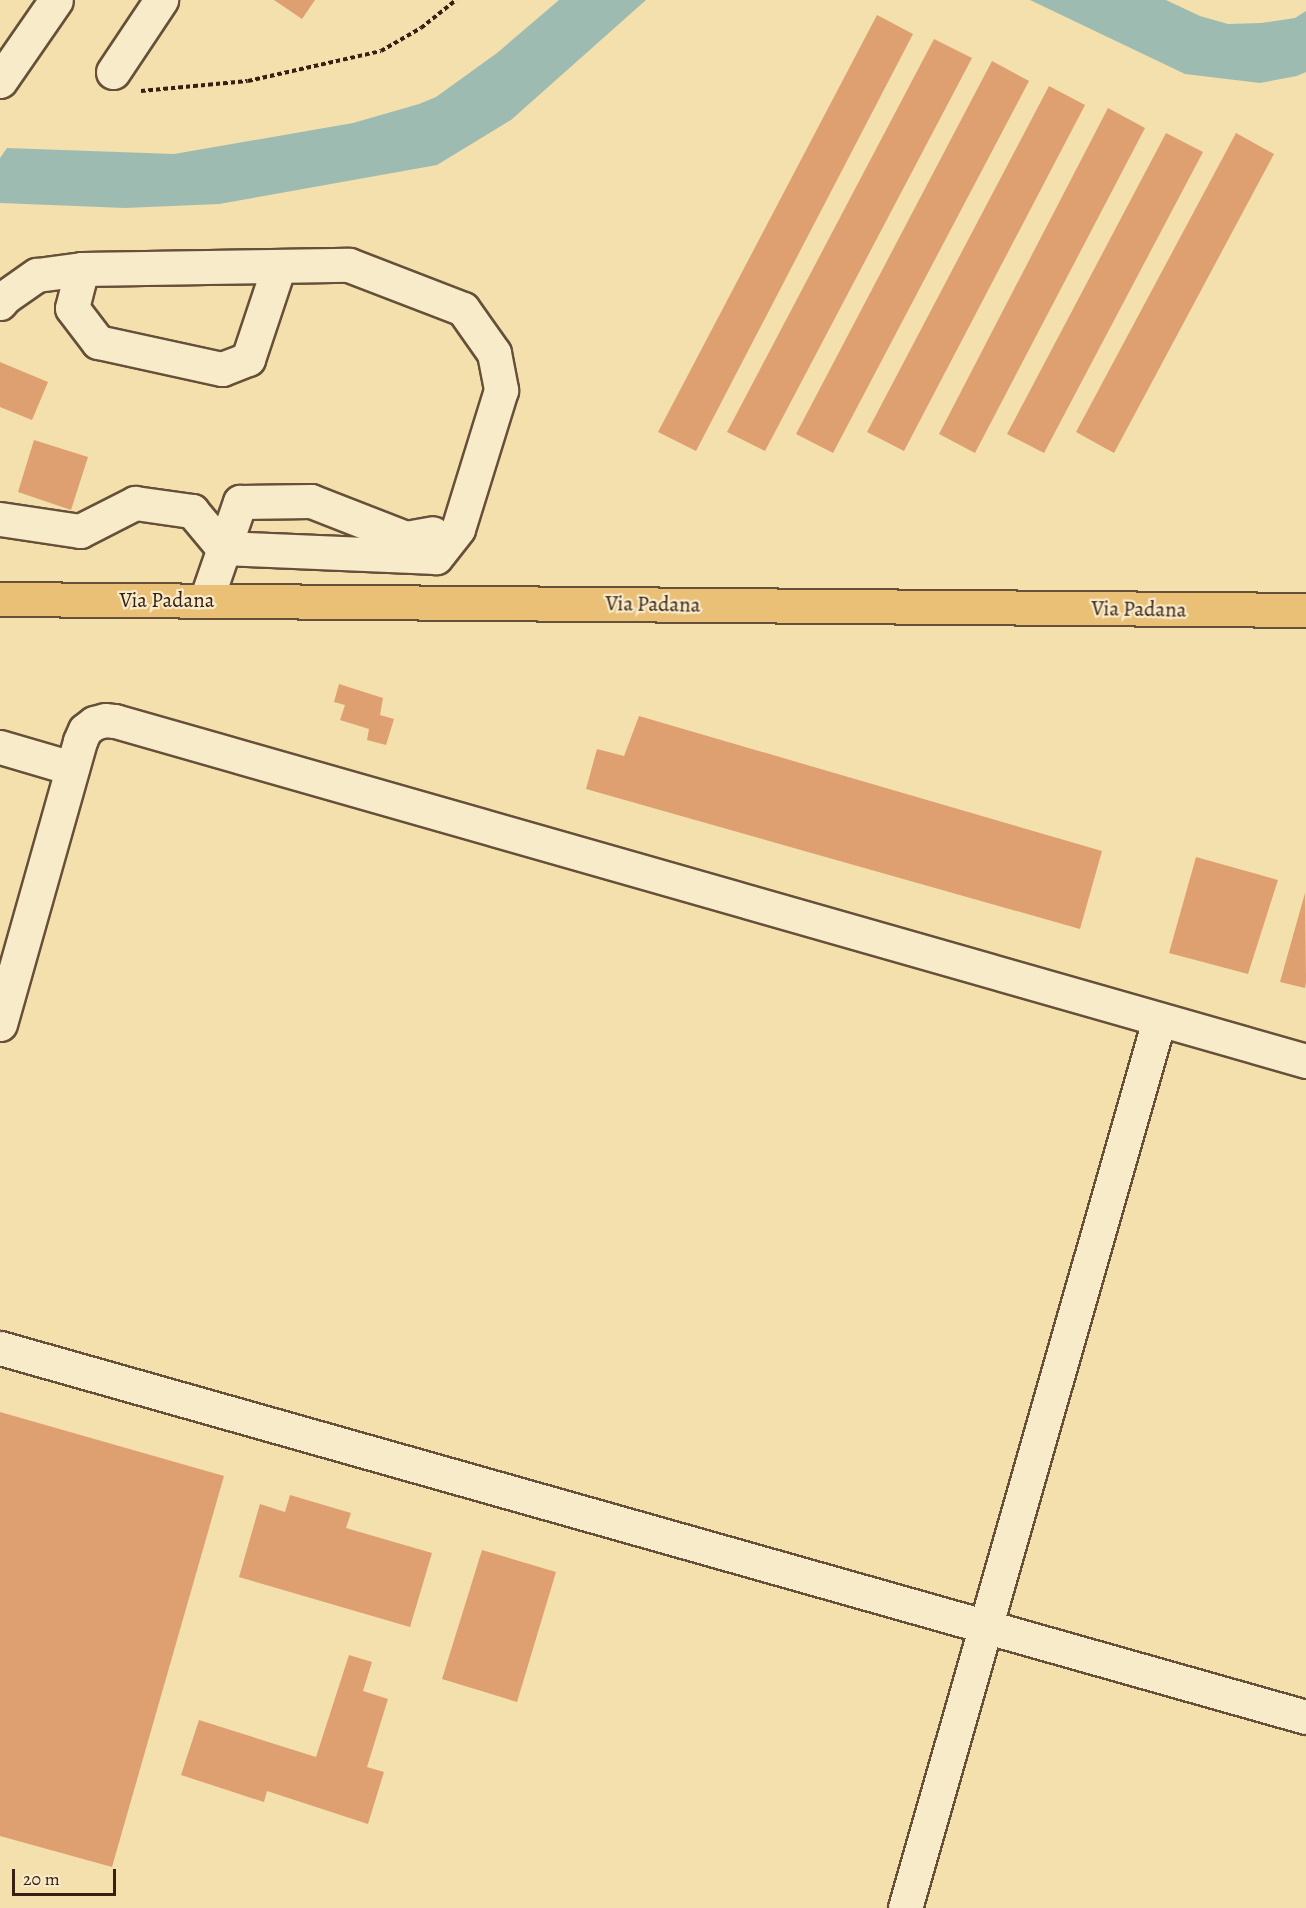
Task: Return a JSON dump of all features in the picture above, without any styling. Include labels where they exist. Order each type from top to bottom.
[{"type":"main road","name":"Via Padana","points":[[0,599],[1306,610]]},
{"type":"street","points":[[0,81],[56,0]]},
{"type":"street","points":[[113,72],[161,0]]},
{"type":"street","points":[[0,303],[37,275],[82,269],[350,265],[463,309],[494,352],[501,390],[458,528],[436,557]]},
{"type":"street","points":[[82,269],[72,308],[98,342],[222,369],[248,359],[279,266]]},
{"type":"street","points":[[206,600],[240,502],[311,501],[406,538],[458,528]]},
{"type":"street","points":[[0,519],[80,531],[135,503],[192,511],[223,548],[436,557]]},
{"type":"street","points":[[436,557],[447,603]]},
{"type":"street","points":[[0,1024],[72,768],[85,730],[94,723],[115,721],[1306,1061]]},
{"type":"street","points":[[0,747],[72,768]]},
{"type":"street","points":[[905,1908],[1159,1020]]},
{"type":"street","points":[[0,1348],[1306,1717]]},
{"type":"path","points":[[113,72],[126,91],[249,81],[381,51],[421,28],[456,0]]},
{"type":"water","points":[[559,0],[646,0],[511,120],[437,165],[219,204],[125,208],[0,203],[0,158],[7,148],[174,154],[353,123],[419,104],[436,97],[497,53]]},
{"type":"water","points":[[1030,0],[1166,0],[1200,16],[1228,24],[1261,23],[1295,18],[1306,11],[1306,72],[1260,83],[1185,74]]},
{"type":"building","points":[[274,0],[315,0],[302,19]]},
{"type":"building","points":[[877,15],[913,34],[696,451],[658,432]]},
{"type":"building","points":[[934,39],[972,58],[765,451],[727,432]]},
{"type":"building","points":[[992,61],[1029,81],[833,453],[796,434]]},
{"type":"building","points":[[1049,86],[1085,105],[904,451],[867,432]]},
{"type":"building","points":[[1108,108],[1145,128],[975,453],[939,434]]},
{"type":"building","points":[[1166,133],[1203,152],[1044,453],[1007,434]]},
{"type":"building","points":[[1236,133],[1274,154],[1114,453],[1076,432]]},
{"type":"building","points":[[0,362],[48,382],[32,420],[0,407]]},
{"type":"building","points":[[34,440],[88,457],[71,510],[18,492]]},
{"type":"building","points":[[339,684],[383,698],[380,715],[394,719],[386,745],[367,740],[369,729],[340,720],[345,705],[334,702]]},
{"type":"building","points":[[639,716],[1102,851],[1080,929],[586,789],[597,749],[624,756]]},
{"type":"building","points":[[1196,857],[1278,880],[1248,974],[1169,953]]},
{"type":"building","points":[[1305,893],[1306,982],[1305,988],[1280,982]]},
{"type":"building","points":[[0,1412],[224,1476],[112,1867],[0,1836]]},
{"type":"building","points":[[290,1495],[351,1513],[346,1528],[432,1553],[410,1627],[239,1577],[260,1504],[285,1512]]},
{"type":"building","points":[[482,1550],[556,1572],[517,1702],[442,1679]]},
{"type":"building","points":[[349,1655],[372,1662],[363,1691],[388,1699],[367,1767],[384,1772],[368,1824],[267,1791],[264,1802],[181,1775],[199,1720],[316,1757]]}]
